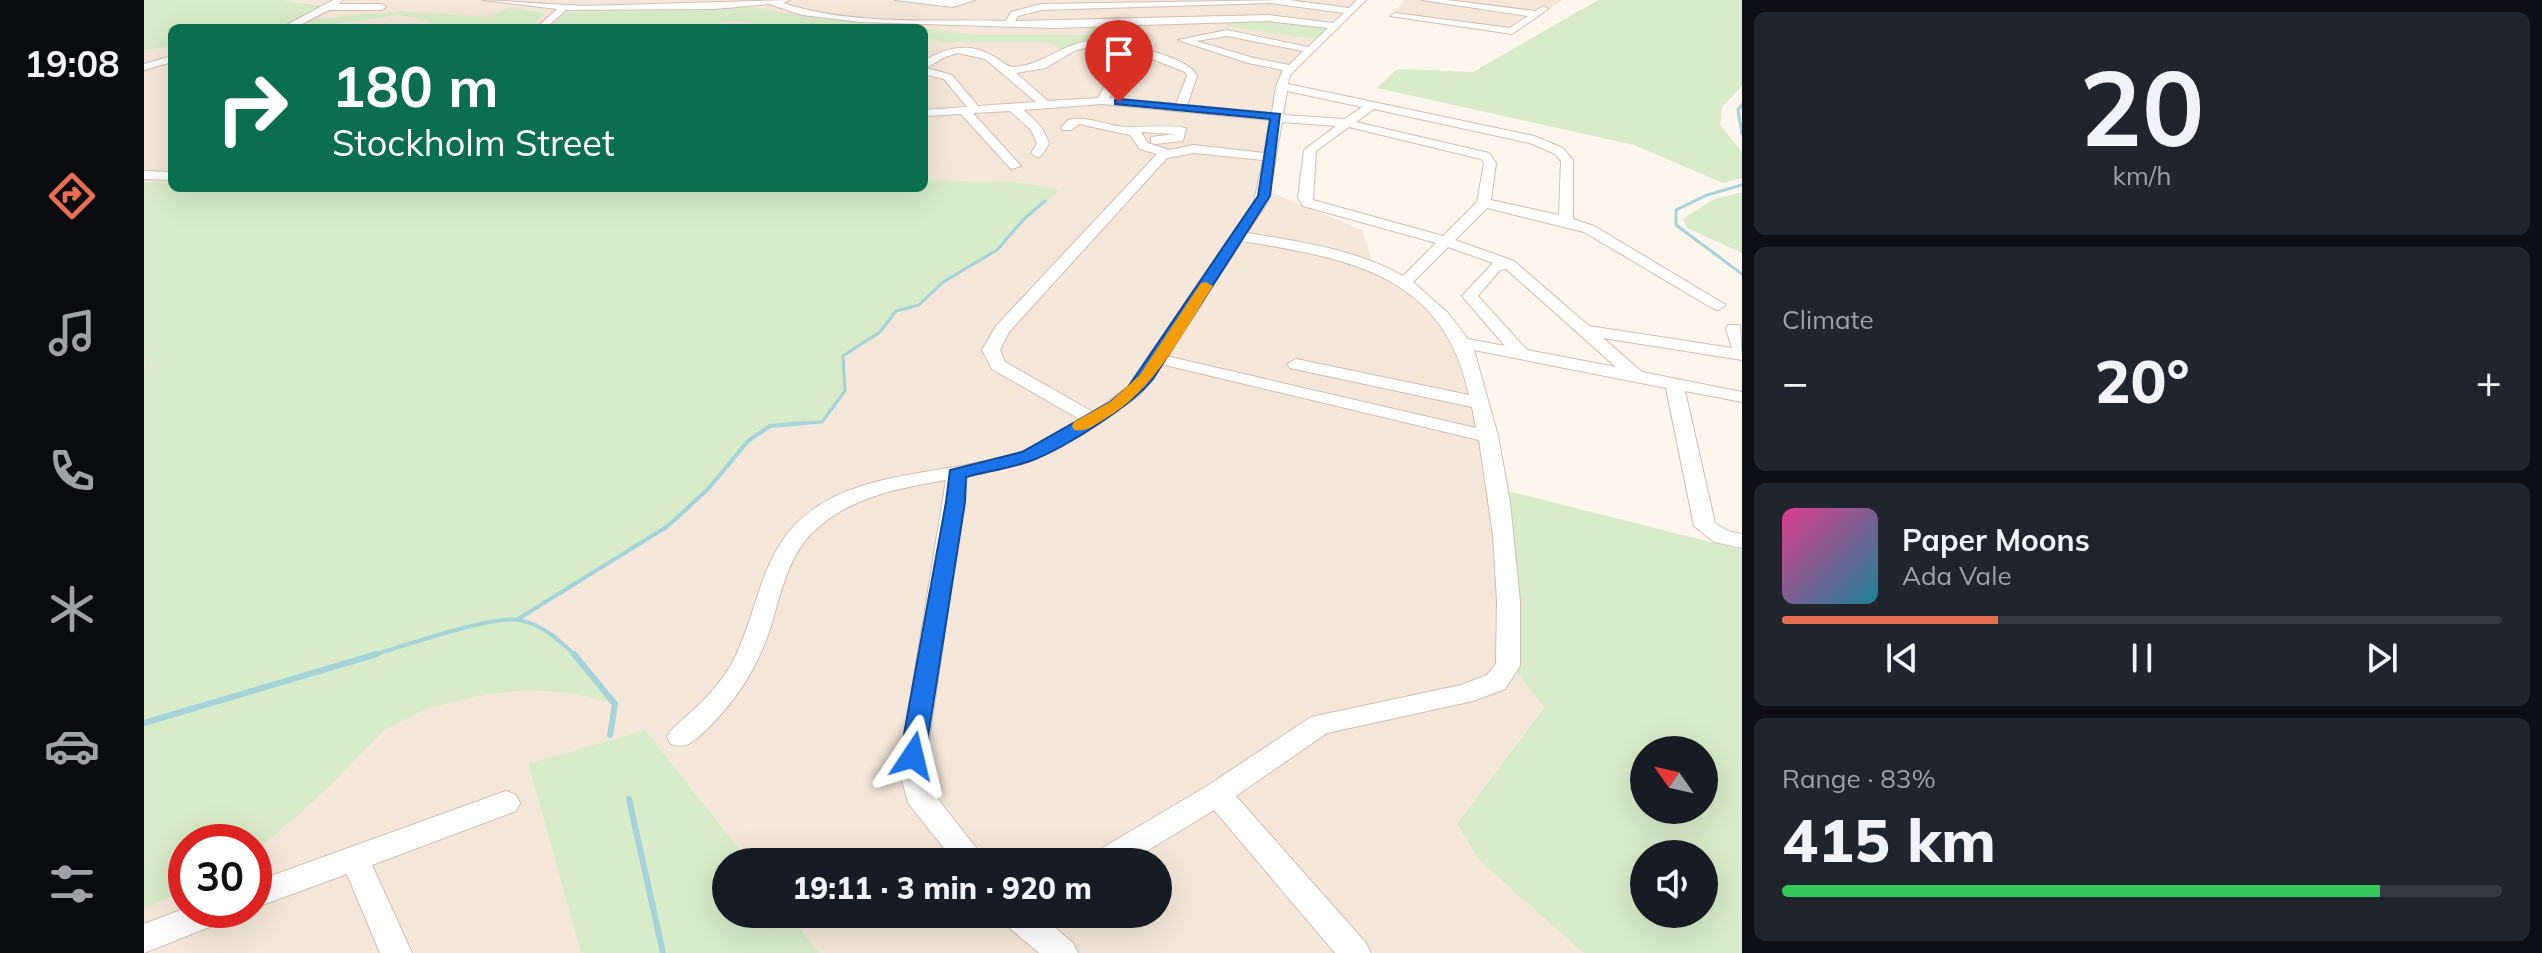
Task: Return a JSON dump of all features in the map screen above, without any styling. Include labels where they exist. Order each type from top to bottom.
[{"type":"street","points":[[294,24],[339,0]]},
{"type":"street","points":[[487,0],[562,9],[685,7],[786,0]]},
{"type":"street","points":[[899,0],[956,4],[971,0]]},
{"type":"street","points":[[1009,24],[1014,14],[1051,7],[1270,0],[1357,6]]},
{"type":"street","points":[[1403,7],[1528,20],[1544,9],[1475,0]]},
{"type":"street","points":[[772,2],[795,10],[837,17],[1059,25],[1268,18],[1335,26]]},
{"type":"street","points":[[1539,2],[1552,3]]},
{"type":"street","points":[[1424,3],[1528,20]]},
{"type":"street","points":[[680,737],[713,709],[738,675],[750,652],[779,561],[798,532],[822,513],[863,494],[1023,458],[1124,399],[1145,379],[1264,196],[1281,86],[1290,68],[1357,6]]},
{"type":"street","points":[[329,7],[382,7]]},
{"type":"street","points":[[545,24],[562,9]]},
{"type":"street","points":[[1290,68],[1252,61],[1183,40],[1227,33],[1310,50]]},
{"type":"street","points":[[1006,71],[1041,66],[1082,45],[1112,45],[1175,62],[1190,70],[1192,76],[1181,107]]},
{"type":"street","points":[[928,65],[944,51],[969,50],[986,54],[1044,104]]},
{"type":"street","points":[[1102,101],[1116,76],[1145,54]]},
{"type":"street","points":[[144,67],[168,60]]},
{"type":"street","points":[[928,70],[948,77],[1015,166]]},
{"type":"street","points":[[1281,86],[1534,140],[1552,147],[1567,160],[1566,221]]},
{"type":"street","points":[[928,113],[1102,101],[1181,107],[1347,123],[1485,156],[1490,163],[1484,203],[1404,283]]},
{"type":"street","points":[[1372,105],[1310,150],[1305,198],[1308,203],[1448,242],[1509,264],[1637,377]]},
{"type":"street","points":[[1011,106],[1030,121],[1043,138],[1037,153]]},
{"type":"street","points":[[1137,137],[1166,153],[1194,149],[1269,157]]},
{"type":"street","points":[[1093,419],[1002,369],[993,358],[993,343],[1166,153]]},
{"type":"street","points":[[144,175],[168,176]]},
{"type":"street","points":[[1484,203],[1566,221],[1617,244],[1718,305]]},
{"type":"street","points":[[1127,848],[1217,794],[1320,724],[1464,694],[1496,682],[1506,672],[1509,652],[1505,564],[1488,436],[1473,372],[1462,343],[1424,298],[1404,283],[1336,257],[1238,236]]},
{"type":"street","points":[[1509,264],[1495,267],[1470,296],[1522,355]]},
{"type":"street","points":[[1585,330],[1742,354],[1734,329]]},
{"type":"street","points":[[1462,343],[1742,397]]},
{"type":"street","points":[[1168,361],[1488,436]]},
{"type":"street","points":[[1296,364],[1480,403]]},
{"type":"street","points":[[1674,384],[1705,526],[1722,537],[1742,541]]},
{"type":"street","points":[[957,474],[912,769],[918,795],[961,848]]},
{"type":"street","points":[[1217,794],[1355,953]]},
{"type":"street","points":[[272,888],[506,803]]},
{"type":"street","points":[[354,856],[396,953]]},
{"type":"street","points":[[147,953],[144,939],[171,928]]},
{"type":"street","points":[[1033,928],[1062,953]]},
{"type":"shaded area","points":[[281,0],[1356,0],[1344,10],[1351,11],[1290,68],[1266,190],[1362,230],[1375,270],[1424,298],[1467,353],[1496,488],[1509,662],[1544,706],[1457,824],[1480,861],[1583,953],[819,953],[800,928],[1172,928],[1172,848],[739,848],[645,730],[528,765],[581,953],[144,953],[144,50],[168,47],[168,192],[928,192],[928,24],[292,24],[327,6]]},
{"type":"shaded area","points":[[1405,0],[1563,0],[1514,33],[1390,16]]},
{"type":"green space","points":[[144,0],[281,0],[329,7],[308,20],[401,11],[487,17],[510,7],[545,13],[534,24],[434,24],[400,15],[334,24],[168,24],[168,47],[144,50]]},
{"type":"green space","points":[[1598,0],[1742,0],[1742,86],[1722,107],[1720,125],[1742,152],[1742,178],[1723,183],[1634,145],[1377,88],[1397,69],[1473,72]]},
{"type":"green space","points":[[751,7],[817,18],[902,22],[555,24],[561,15],[571,12]]},
{"type":"green space","points":[[1270,20],[1327,28],[1315,39],[1231,27],[1223,22]]},
{"type":"green space","points":[[1109,26],[1104,42],[1073,44],[1063,49],[1045,42],[941,42],[928,39],[928,29],[978,35],[1087,35],[1089,27]]},
{"type":"green space","points":[[928,179],[1009,182],[1059,191],[1024,219],[997,250],[943,282],[919,305],[896,311],[880,332],[843,356],[845,391],[822,422],[770,427],[748,441],[708,489],[668,526],[519,618],[544,630],[569,648],[615,704],[572,693],[527,690],[488,694],[432,707],[385,729],[327,789],[272,837],[272,824],[168,824],[168,898],[144,908],[144,364],[147,363],[144,361],[144,182],[168,183],[168,192],[928,192]]},
{"type":"green space","points":[[1742,192],[1742,253],[1687,228],[1683,219],[1712,200]]},
{"type":"green space","points":[[1496,488],[1742,550],[1742,953],[1583,953],[1480,861],[1457,824],[1544,707],[1509,662]]},
{"type":"green space","points":[[645,730],[739,848],[712,848],[712,928],[800,928],[819,953],[581,953],[528,764]]},
{"type":"waterway","points":[[1739,108],[1742,104]]},
{"type":"waterway","points":[[1741,106],[1738,110],[1742,134]]},
{"type":"waterway","points":[[1742,185],[1707,195],[1676,210],[1676,225],[1742,274]]},
{"type":"waterway","points":[[794,424],[822,422],[845,391],[843,356],[880,332],[896,311],[919,305],[943,282],[997,250],[1024,219],[1045,201]]},
{"type":"waterway","points":[[794,424],[806,423]]},
{"type":"waterway","points":[[518,619],[668,526],[708,489],[748,441],[770,426],[794,424]]},
{"type":"waterway","points":[[780,425],[794,424]]},
{"type":"waterway","points":[[370,656],[468,627],[506,620],[519,620],[543,629],[575,655]]},
{"type":"waterway","points":[[144,723],[377,654]]},
{"type":"waterway","points":[[575,655],[615,704],[610,735]]},
{"type":"waterway","points":[[629,799],[663,953]]},
{"type":"slow traffic","points":[[1080,426],[1116,406],[1145,379],[1206,286]]},
{"type":"route","points":[[913,756],[957,474],[1028,456],[1116,406],[1134,391],[1145,379],[1264,196],[1276,117],[1119,102]]}]
